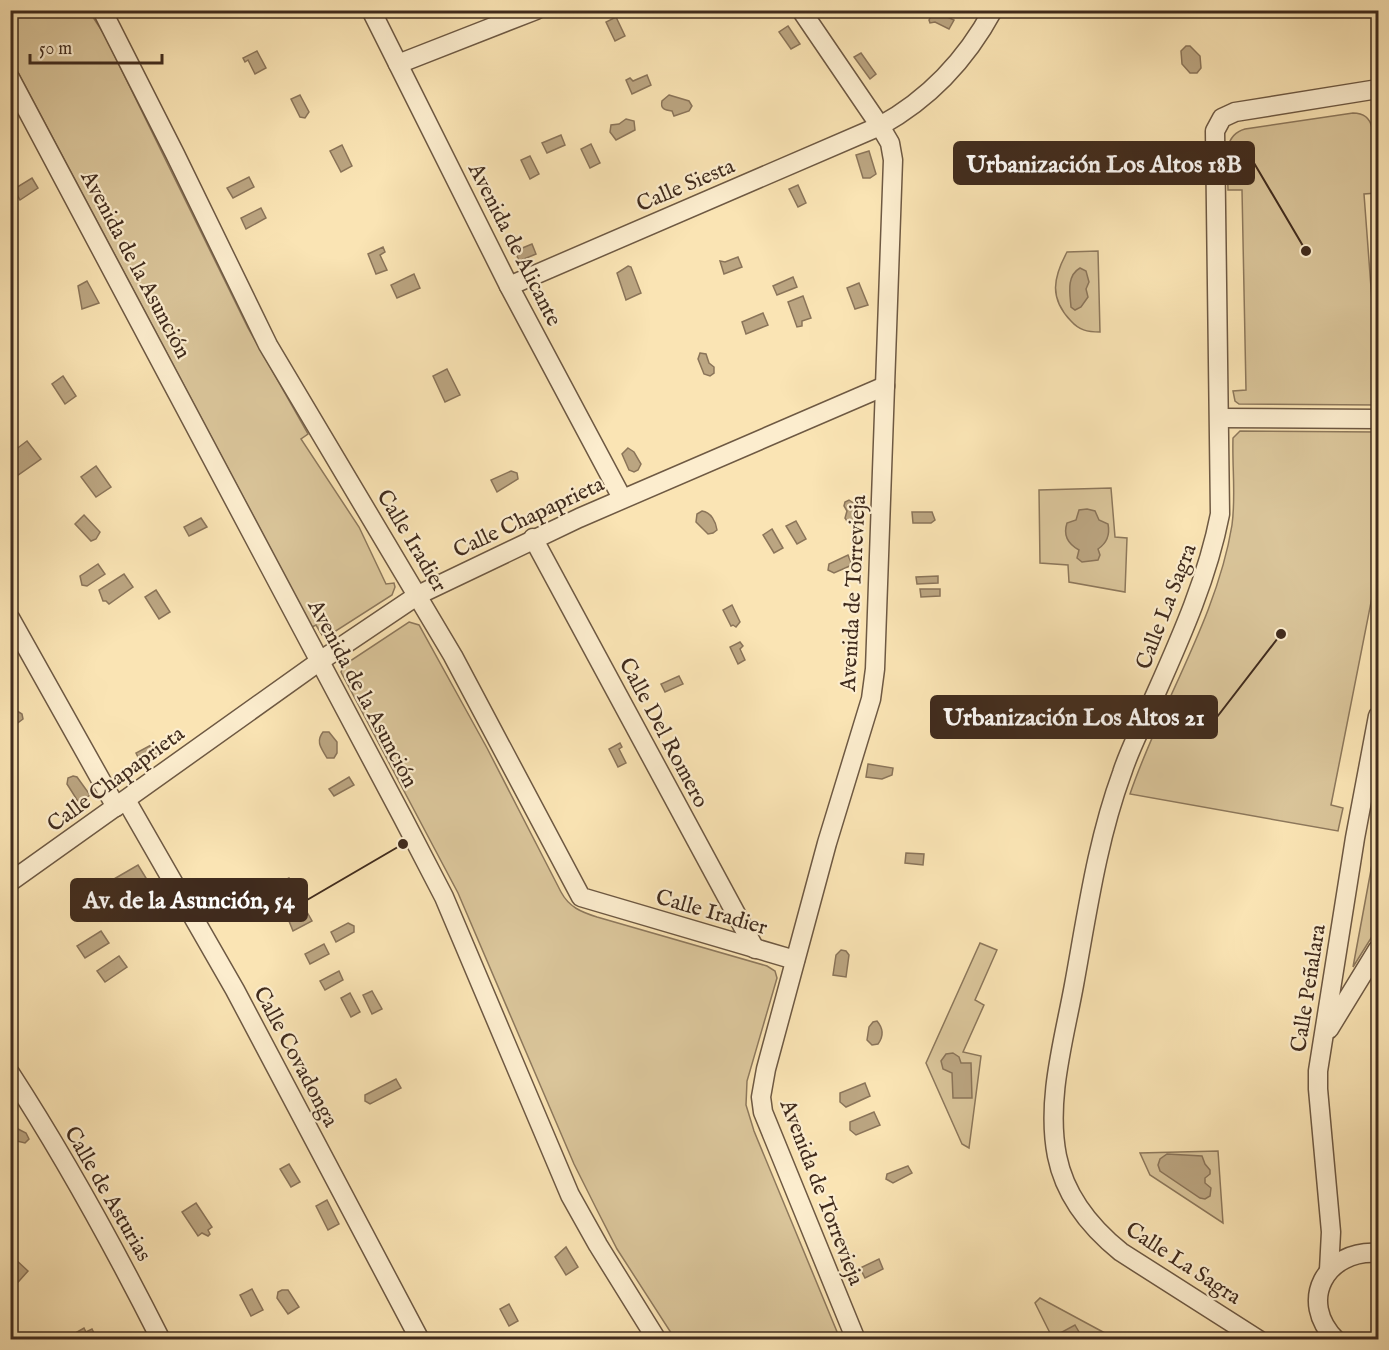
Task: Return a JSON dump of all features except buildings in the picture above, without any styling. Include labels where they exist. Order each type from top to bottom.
[{"type":"street","name":"Calle Iradier","points":[[102,10],[267,345],[418,595],[473,692],[581,897],[795,960]]},
{"type":"street","name":"Avenida de Alicante","points":[[371,10],[509,286],[622,498]]},
{"type":"street","points":[[398,64],[536,10]]},
{"type":"street","name":"Avenida de Torrevieja","points":[[801,10],[890,143],[893,169],[875,669],[871,699],[827,843],[762,1086],[763,1112],[855,1340]]},
{"type":"street","points":[[880,126],[912,107],[952,70],[969,49],[993,10]]},
{"type":"street","name":"Avenida de la Asunción","points":[[10,78],[444,897],[570,1195],[593,1238],[657,1340]]},
{"type":"street","name":"Calle La Sagra","points":[[1259,1340],[1121,1252],[1085,1218],[1074,1202],[1057,1158],[1054,1110],[1058,1073],[1096,865],[1108,816],[1122,772],[1190,616],[1215,544],[1221,514],[1214,138],[1218,124],[1228,114],[1235,111],[1378,89]]},
{"type":"street","name":"Calle Siesta","points":[[509,286],[880,126]]},
{"type":"street","name":"Calle Chapaprieta","points":[[10,882],[320,661],[418,595],[533,538],[622,498],[885,386]]},
{"type":"street","points":[[1220,418],[1378,419]]},
{"type":"street","name":"Calle Del Romero","points":[[533,538],[755,949]]},
{"type":"street","name":"Calle Covadonga","points":[[10,618],[235,990],[420,1340]]},
{"type":"street","name":"Calle Peñalara","points":[[1336,1340],[1322,1322],[1318,1300],[1323,1279],[1329,1270],[1330,1232],[1318,1071],[1355,838],[1378,716]]},
{"type":"street","points":[[1324,1037],[1378,949]]},
{"type":"street","name":"Calle de Asturias","points":[[10,1073],[70,1169],[124,1266],[161,1340]]},
{"type":"street","points":[[1329,1270],[1346,1257],[1378,1253]]},
{"type":"shaded area","points":[[10,11],[89,11],[104,34],[248,328],[308,434],[301,439],[359,527],[386,584],[394,583],[392,595],[328,636],[322,635],[316,625],[312,627],[11,59]]},
{"type":"shaded area","points":[[934,11],[954,20],[949,29],[935,22],[930,23],[929,20]]},
{"type":"shaded area","points":[[616,17],[625,36],[615,41],[606,22]]},
{"type":"shaded area","points":[[788,26],[800,44],[791,49],[779,32]]},
{"type":"shaded area","points":[[1186,46],[1190,46],[1200,56],[1201,68],[1197,73],[1190,73],[1182,64],[1181,51]]},
{"type":"shaded area","points":[[257,51],[266,68],[255,74],[248,60],[245,62],[243,58]]},
{"type":"shaded area","points":[[861,53],[876,74],[870,79],[854,57]]},
{"type":"shaded area","points":[[647,75],[651,85],[632,94],[626,80],[630,78],[633,81]]},
{"type":"shaded area","points":[[300,95],[309,112],[305,118],[300,117],[291,99]]},
{"type":"shaded area","points":[[669,95],[689,101],[692,106],[689,111],[674,116],[672,111],[664,109],[662,101]]},
{"type":"shaded area","points":[[1353,113],[1366,117],[1372,128],[1377,193],[1364,194],[1378,405],[1239,404],[1235,401],[1233,391],[1246,390],[1242,190],[1228,190],[1228,146],[1237,133],[1245,129]]},
{"type":"shaded area","points":[[626,119],[634,121],[635,130],[616,140],[610,132],[611,125],[619,124]]},
{"type":"shaded area","points":[[561,135],[565,145],[547,153],[542,143]]},
{"type":"shaded area","points":[[591,144],[600,163],[590,168],[581,149]]},
{"type":"shaded area","points":[[342,145],[352,166],[341,172],[330,151]]},
{"type":"shaded area","points":[[869,151],[876,174],[870,178],[863,178],[856,155]]},
{"type":"shaded area","points":[[530,156],[539,174],[530,179],[521,160]]},
{"type":"shaded area","points":[[249,177],[254,187],[233,198],[227,188]]},
{"type":"shaded area","points":[[32,178],[38,188],[20,200],[14,189]]},
{"type":"shaded area","points":[[798,185],[806,203],[798,207],[789,189]]},
{"type":"shaded area","points":[[261,208],[266,218],[246,229],[241,218]]},
{"type":"shaded area","points":[[532,244],[536,254],[519,261],[515,251]]},
{"type":"shaded area","points":[[383,247],[385,252],[380,255],[387,270],[376,274],[368,254]]},
{"type":"shaded area","points":[[1098,251],[1100,332],[1091,332],[1077,327],[1064,312],[1056,296],[1056,279],[1067,252]]},
{"type":"shaded area","points":[[738,257],[742,267],[724,274],[720,261],[725,262]]},
{"type":"shaded area","points":[[628,266],[631,267],[641,293],[626,300],[617,273]]},
{"type":"shaded area","points":[[1080,268],[1086,271],[1089,282],[1086,289],[1088,297],[1081,307],[1075,310],[1071,307],[1070,286],[1073,276]]},
{"type":"shaded area","points":[[414,274],[420,288],[397,298],[391,285]]},
{"type":"shaded area","points":[[793,277],[797,287],[777,295],[773,286]]},
{"type":"shaded area","points":[[87,281],[99,303],[82,309],[78,286]]},
{"type":"shaded area","points":[[859,283],[868,305],[855,309],[847,288]]},
{"type":"shaded area","points":[[803,296],[811,318],[802,321],[802,326],[797,327],[788,302]]},
{"type":"shaded area","points":[[763,313],[768,325],[746,334],[742,322]]},
{"type":"shaded area","points":[[700,353],[706,354],[709,363],[714,367],[714,373],[710,376],[704,374],[698,359]]},
{"type":"shaded area","points":[[447,369],[460,395],[445,402],[433,376]]},
{"type":"shaded area","points":[[63,376],[76,396],[65,404],[52,384]]},
{"type":"shaded area","points":[[1240,431],[1378,432],[1378,567],[1331,805],[1343,808],[1338,831],[1130,794],[1156,728],[1201,628],[1225,560],[1233,514],[1233,438]]},
{"type":"shaded area","points":[[27,441],[41,459],[11,480],[11,453]]},
{"type":"shaded area","points":[[628,448],[634,452],[641,464],[634,472],[629,470],[622,454]]},
{"type":"shaded area","points":[[96,466],[111,487],[96,497],[81,477]]},
{"type":"shaded area","points":[[511,471],[517,473],[518,479],[497,492],[491,480]]},
{"type":"shaded area","points":[[1111,488],[1115,537],[1127,538],[1125,592],[1069,582],[1068,565],[1040,563],[1039,490]]},
{"type":"shaded area","points":[[849,500],[855,504],[860,515],[859,519],[853,522],[845,518],[847,511],[844,506]]},
{"type":"shaded area","points":[[1079,510],[1095,511],[1099,520],[1108,524],[1109,531],[1106,541],[1098,549],[1100,555],[1098,560],[1082,562],[1077,558],[1079,550],[1067,539],[1066,527],[1067,523],[1076,520]]},
{"type":"shaded area","points":[[702,511],[708,513],[714,521],[717,530],[713,533],[708,534],[696,522],[697,514]]},
{"type":"shaded area","points":[[912,512],[932,512],[935,520],[931,523],[913,523]]},
{"type":"shaded area","points":[[84,515],[100,532],[96,539],[91,541],[75,524]]},
{"type":"shaded area","points":[[201,518],[207,527],[189,536],[184,527]]},
{"type":"shaded area","points":[[796,521],[806,539],[797,544],[786,526]]},
{"type":"shaded area","points":[[772,529],[783,548],[774,553],[763,535]]},
{"type":"shaded area","points":[[486,535],[492,538],[490,543],[472,551],[468,544]]},
{"type":"shaded area","points":[[848,555],[852,565],[834,573],[828,570],[829,564]]},
{"type":"shaded area","points":[[98,564],[105,574],[87,586],[82,585],[80,576]]},
{"type":"shaded area","points":[[124,574],[133,587],[109,604],[103,601],[99,590]]},
{"type":"shaded area","points":[[938,576],[938,583],[917,584],[916,577]]},
{"type":"shaded area","points":[[920,589],[940,589],[940,596],[921,597]]},
{"type":"shaded area","points":[[156,590],[170,612],[159,619],[145,597]]},
{"type":"shaded area","points":[[732,605],[740,622],[736,627],[731,626],[723,610]]},
{"type":"shaded area","points":[[409,622],[419,625],[568,902],[591,915],[767,966],[775,971],[777,978],[747,1081],[746,1105],[754,1131],[840,1339],[675,1339],[617,1249],[574,1164],[458,893],[341,672],[344,665]]},
{"type":"shaded area","points":[[740,642],[743,646],[740,649],[745,660],[738,664],[730,647]]},
{"type":"shaded area","points":[[679,676],[683,684],[665,692],[661,684]]},
{"type":"shaded area","points":[[17,711],[22,714],[23,719],[11,728],[11,715]]},
{"type":"shaded area","points":[[323,732],[329,732],[337,742],[337,753],[334,758],[327,758],[321,748],[319,742]]},
{"type":"shaded area","points":[[620,743],[622,747],[619,749],[626,763],[618,767],[609,749]]},
{"type":"shaded area","points":[[153,744],[159,754],[141,763],[136,753]]},
{"type":"shaded area","points":[[868,764],[893,768],[892,775],[882,779],[866,777]]},
{"type":"shaded area","points":[[77,777],[90,795],[79,803],[67,784],[68,778]]},
{"type":"shaded area","points":[[349,777],[354,785],[334,796],[329,789]]},
{"type":"shaded area","points":[[1378,832],[1378,927],[1353,967]]},
{"type":"shaded area","points":[[906,853],[924,854],[923,865],[905,863]]},
{"type":"shaded area","points":[[138,865],[146,878],[121,892],[115,888],[114,879]]},
{"type":"shaded area","points":[[289,878],[302,900],[291,906],[282,887],[283,881]]},
{"type":"shaded area","points":[[307,912],[312,921],[293,931],[289,921]]},
{"type":"shaded area","points":[[348,923],[354,926],[354,932],[336,942],[331,932]]},
{"type":"shaded area","points":[[101,931],[109,943],[85,958],[77,946]]},
{"type":"shaded area","points":[[980,943],[997,950],[975,1000],[984,1005],[963,1052],[981,1056],[969,1148],[962,1144],[926,1063]]},
{"type":"shaded area","points":[[324,944],[329,954],[310,964],[305,954]]},
{"type":"shaded area","points":[[841,950],[846,951],[849,955],[846,977],[833,975],[836,955]]},
{"type":"shaded area","points":[[119,956],[127,967],[105,982],[97,971]]},
{"type":"shaded area","points":[[339,971],[343,980],[325,990],[320,981]]},
{"type":"shaded area","points":[[372,991],[382,1009],[372,1014],[363,995]]},
{"type":"shaded area","points":[[350,993],[360,1012],[351,1017],[341,998]]},
{"type":"shaded area","points":[[877,1021],[881,1026],[882,1035],[878,1044],[872,1045],[867,1040],[869,1027]]},
{"type":"shaded area","points":[[953,1053],[959,1057],[961,1063],[971,1063],[972,1098],[953,1098],[952,1073],[943,1069],[941,1061],[946,1054]]},
{"type":"shaded area","points":[[396,1079],[401,1088],[370,1104],[365,1101],[365,1095]]},
{"type":"shaded area","points":[[865,1083],[870,1096],[846,1107],[840,1102],[840,1093]]},
{"type":"shaded area","points":[[874,1112],[880,1125],[856,1135],[850,1130],[850,1122]]},
{"type":"shaded area","points":[[18,1129],[26,1133],[29,1139],[25,1143],[17,1141],[11,1144],[11,1132]]},
{"type":"shaded area","points":[[1218,1151],[1223,1223],[1150,1175],[1140,1153]]},
{"type":"shaded area","points":[[1167,1154],[1202,1156],[1210,1170],[1205,1183],[1211,1188],[1210,1196],[1205,1199],[1200,1198],[1160,1171],[1158,1165],[1160,1159]]},
{"type":"shaded area","points":[[289,1164],[300,1182],[291,1187],[280,1169]]},
{"type":"shaded area","points":[[908,1166],[912,1173],[893,1183],[886,1179],[887,1174]]},
{"type":"shaded area","points":[[327,1200],[339,1224],[328,1230],[316,1206]]},
{"type":"shaded area","points":[[196,1203],[212,1227],[208,1230],[210,1234],[208,1236],[202,1233],[198,1236],[182,1212]]},
{"type":"shaded area","points":[[566,1247],[578,1267],[566,1275],[555,1257]]},
{"type":"shaded area","points":[[15,1259],[28,1271],[12,1289],[11,1265]]},
{"type":"shaded area","points":[[879,1259],[883,1269],[865,1278],[860,1268]]},
{"type":"shaded area","points":[[252,1289],[263,1310],[251,1316],[240,1295]]},
{"type":"shaded area","points":[[288,1290],[299,1307],[288,1314],[277,1298],[278,1292]]},
{"type":"shaded area","points":[[1040,1298],[1116,1339],[1053,1339],[1035,1303]]},
{"type":"shaded area","points":[[509,1304],[518,1321],[509,1326],[500,1309]]},
{"type":"shaded area","points":[[1075,1325],[1083,1339],[1062,1339],[1060,1333]]},
{"type":"shaded area","points":[[84,1328],[86,1332],[92,1329],[97,1339],[81,1339],[77,1332]]},
{"type":"place","name":"Urbanización Los Altos 18B","points":[[1306,251]]},
{"type":"place","name":"Urbanización Los Altos 21","points":[[1281,634]]},
{"type":"place","name":"Av. de la Asunción, 54","points":[[403,844]]}]
